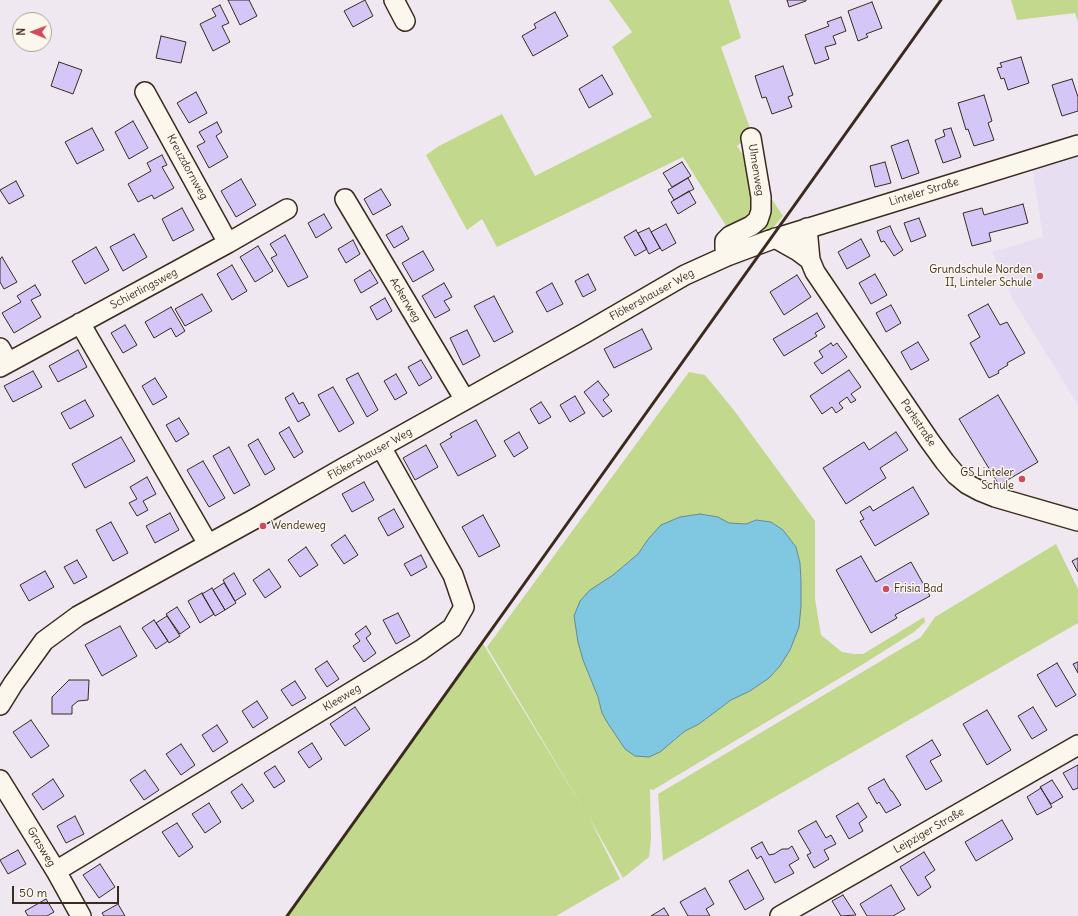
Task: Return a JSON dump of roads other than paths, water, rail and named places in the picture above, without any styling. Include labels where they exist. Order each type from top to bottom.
[{"type":"street","points":[[394,0],[405,21]]},
{"type":"street","name":"Kreuzdornweg","points":[[145,92],[228,243]]},
{"type":"street","name":"Ulmenweg","points":[[727,256],[725,248],[726,241],[730,236],[751,226],[758,220],[761,211],[761,197],[751,138]]},
{"type":"street","name":"Linteler Straße","points":[[772,239],[1078,145]]},
{"type":"street","name":"Ackerweg","points":[[345,199],[465,400]]},
{"type":"street","name":"Schierlingsweg","points":[[3,359],[80,324],[287,209]]},
{"type":"street","name":"Parkstraße","points":[[807,228],[810,260],[815,272],[929,440],[956,475],[967,484],[995,497],[1078,521]]},
{"type":"street","name":"Flökershauser Weg","points":[[0,705],[44,641],[78,616],[258,517],[685,275],[727,256],[772,239]]},
{"type":"street","name":"Parkstraße","points":[[772,239],[798,251],[810,260]]},
{"type":"street","points":[[80,324],[208,544]]},
{"type":"street","name":"Kleeweg","points":[[56,871],[421,650],[452,628],[464,607],[453,575],[381,447]]},
{"type":"street","name":"Leipziger Straße","points":[[780,916],[1078,745]]},
{"type":"street","name":"Grasweg","points":[[0,780],[56,871],[81,916]]},
{"type":"water","points":[[700,514],[718,517],[729,523],[746,524],[756,520],[771,522],[783,530],[796,547],[800,563],[801,606],[799,627],[790,650],[780,666],[769,678],[750,691],[731,700],[699,724],[685,731],[660,752],[649,757],[635,756],[625,749],[602,713],[598,697],[583,660],[578,642],[574,616],[580,601],[590,590],[613,575],[638,554],[649,538],[661,525],[680,517]]},
{"type":"railway","points":[[287,916],[941,0]]},
{"type":"place","name":"Grundschule Norden II, Linteler Schule","points":[[1040,276]]},
{"type":"place","name":"GS Linteler Schule","points":[[1022,479]]},
{"type":"place","name":"Wendeweg","points":[[263,526]]},
{"type":"place","name":"Frisia Bad","points":[[886,589]]}]
